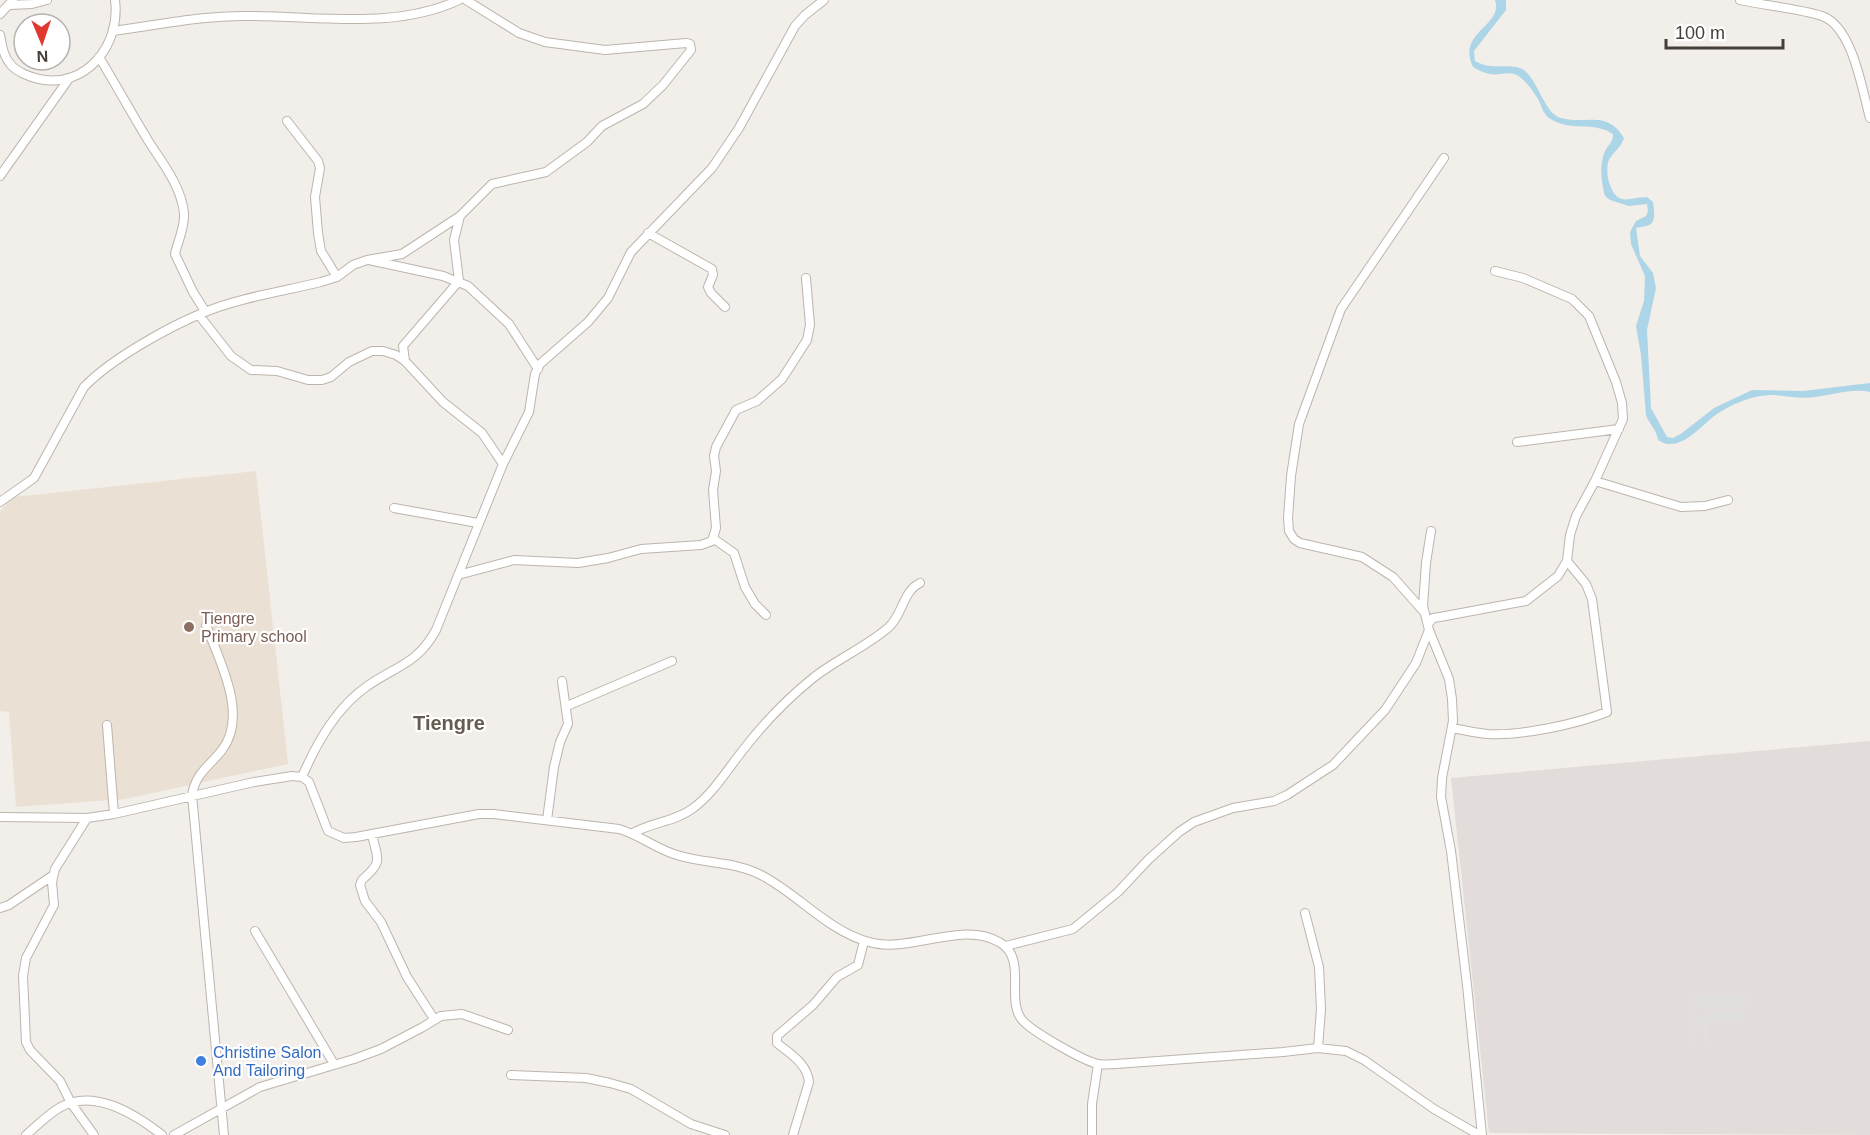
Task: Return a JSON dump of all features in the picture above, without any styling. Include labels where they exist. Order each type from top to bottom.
[{"type":"street","points":[[0,14],[12,3],[32,4],[47,0]]},
{"type":"street","points":[[0,176],[68,80],[89,68],[109,43],[116,18],[116,0]]},
{"type":"street","points":[[113,31],[200,18],[249,15],[376,20],[437,8],[459,0]]},
{"type":"street","points":[[0,502],[34,478],[78,396],[94,376],[126,354],[202,313],[337,277],[353,265],[367,260],[402,254],[460,216],[492,184],[546,172],[587,141],[602,126],[643,104],[663,85],[690,53],[690,44],[681,43],[605,50],[545,42],[519,33],[466,0]]},
{"type":"street","points":[[302,777],[328,728],[346,706],[365,688],[405,665],[428,643],[502,464],[529,412],[532,385],[538,369],[592,317],[615,286],[631,252],[712,168],[739,128],[795,26],[824,0]]},
{"type":"street","points":[[1740,0],[1824,16],[1837,26],[1851,49],[1870,118]]},
{"type":"street","points":[[0,35],[4,54],[11,66],[32,77],[44,80],[68,80]]},
{"type":"street","points":[[99,57],[149,143],[171,175],[184,213],[184,223],[175,254],[202,313],[231,356],[251,370],[278,371],[308,380],[322,380],[331,377],[349,362],[372,351],[383,351],[405,361],[443,402],[482,433],[502,464]]},
{"type":"street","points":[[287,121],[318,161],[320,168],[315,197],[318,233],[321,251],[337,277]]},
{"type":"street","points":[[1424,612],[1393,577],[1362,557],[1300,543],[1294,539],[1288,518],[1291,476],[1299,424],[1341,309],[1444,158]]},
{"type":"street","points":[[405,361],[403,346],[459,281],[454,240],[460,216]]},
{"type":"street","points":[[648,233],[712,269],[714,275],[708,284],[709,290],[725,307]]},
{"type":"street","points":[[367,260],[468,285],[509,324],[538,369]]},
{"type":"street","points":[[1006,946],[1073,929],[1118,892],[1179,832],[1194,822],[1233,808],[1274,801],[1333,765],[1384,710],[1416,663],[1433,618],[1526,601],[1558,576],[1567,561],[1570,535],[1576,516],[1595,481],[1623,419],[1622,403],[1589,316],[1572,299],[1523,279],[1495,271]]},
{"type":"street","points":[[458,575],[514,560],[578,562],[641,549],[707,544],[714,539],[716,528],[713,490],[716,447],[736,410],[757,401],[782,379],[807,340],[810,325],[806,278]]},
{"type":"street","points":[[1517,442],[1619,429]]},
{"type":"street","points":[[1595,481],[1681,507],[1705,506],[1728,500]]},
{"type":"street","points":[[394,508],[478,523]]},
{"type":"street","points":[[1431,531],[1424,585],[1424,612],[1449,679],[1452,699],[1452,728],[1442,778],[1441,797],[1467,985],[1480,1135]]},
{"type":"street","points":[[714,539],[734,553],[744,587],[755,604],[766,615]]},
{"type":"street","points":[[1452,728],[1488,734],[1509,734],[1584,721],[1607,712],[1592,599],[1586,584],[1567,561]]},
{"type":"street","points":[[633,833],[642,827],[683,815],[694,808],[713,789],[757,732],[813,677],[892,625],[910,589],[920,583]]},
{"type":"street","points":[[206,625],[233,703],[230,735],[225,747],[198,775],[192,795],[224,1135]]},
{"type":"street","points":[[567,706],[672,661]]},
{"type":"street","points":[[547,820],[554,766],[560,742],[568,724],[562,681]]},
{"type":"street","points":[[107,725],[114,814]]},
{"type":"street","points":[[0,817],[87,818],[292,776],[302,777],[309,782],[328,831],[344,838],[372,835],[479,814],[606,826],[633,833],[662,850],[680,856],[741,866],[761,875],[835,925],[864,941],[889,944],[956,936],[975,936],[997,940],[1012,954],[1016,1007],[1020,1019],[1029,1028],[1084,1059],[1098,1064],[1318,1048],[1346,1052],[1364,1060],[1434,1109],[1480,1135]]},
{"type":"street","points":[[0,908],[9,905],[52,876],[87,818]]},
{"type":"street","points":[[372,835],[377,862],[374,870],[362,880],[361,890],[365,901],[384,928],[408,977],[434,1019]]},
{"type":"street","points":[[52,876],[54,904],[23,967],[26,1042],[30,1050],[60,1081],[71,1103],[94,1135]]},
{"type":"street","points":[[1305,914],[1319,967],[1321,1009],[1318,1048]]},
{"type":"street","points":[[255,931],[334,1064]]},
{"type":"street","points":[[793,1135],[809,1082],[803,1066],[777,1044],[777,1036],[813,1005],[837,977],[858,965],[864,941]]},
{"type":"street","points":[[174,1135],[260,1087],[354,1059],[423,1028],[441,1016],[462,1014],[508,1030]]},
{"type":"street","points":[[1092,1135],[1092,1104],[1098,1064]]},
{"type":"street","points":[[511,1075],[586,1078],[610,1083],[631,1089],[691,1124],[725,1135]]},
{"type":"street","points":[[26,1135],[59,1108],[71,1103],[94,1101],[121,1108],[142,1119],[162,1135]]},
{"type":"shaded area","name":"Tiengre Primary school","points":[[256,471],[288,764],[125,799],[16,807],[9,712],[0,711],[0,511],[14,497]]},
{"type":"shaded area","points":[[1870,741],[1870,1135],[1489,1133],[1451,778]]},
{"type":"shaded area","points":[[1691,995],[1748,995],[1748,1006],[1696,1007],[1696,1046],[1691,1046]]},
{"type":"shaded area","points":[[1701,1012],[1746,1012],[1746,1020],[1708,1020],[1708,1046],[1702,1046]]},
{"type":"water","points":[[1495,0],[1506,0],[1506,10],[1474,51],[1475,61],[1489,66],[1515,67],[1525,71],[1546,105],[1561,118],[1603,121],[1617,129],[1624,138],[1608,162],[1608,177],[1612,190],[1619,198],[1647,197],[1653,202],[1652,223],[1636,228],[1640,256],[1653,273],[1656,288],[1647,330],[1651,408],[1667,437],[1673,438],[1714,408],[1752,390],[1803,391],[1870,383],[1870,392],[1849,391],[1810,398],[1759,396],[1723,410],[1682,441],[1666,444],[1658,440],[1646,415],[1636,326],[1644,301],[1645,276],[1631,244],[1630,232],[1636,221],[1646,216],[1647,204],[1629,206],[1605,196],[1601,167],[1613,134],[1599,128],[1559,123],[1546,115],[1531,89],[1518,75],[1490,74],[1473,67],[1469,55],[1471,45],[1493,17],[1496,9]]},
{"type":"waterway","points":[[1839,24],[1852,44]]},
{"type":"place","name":"Tiengre Primary school","points":[[189,627]]},
{"type":"place","name":"Christine Salon And Tailoring","points":[[201,1061]]},
{"type":"district","name":"Tiengre","points":[[449,723]]}]
